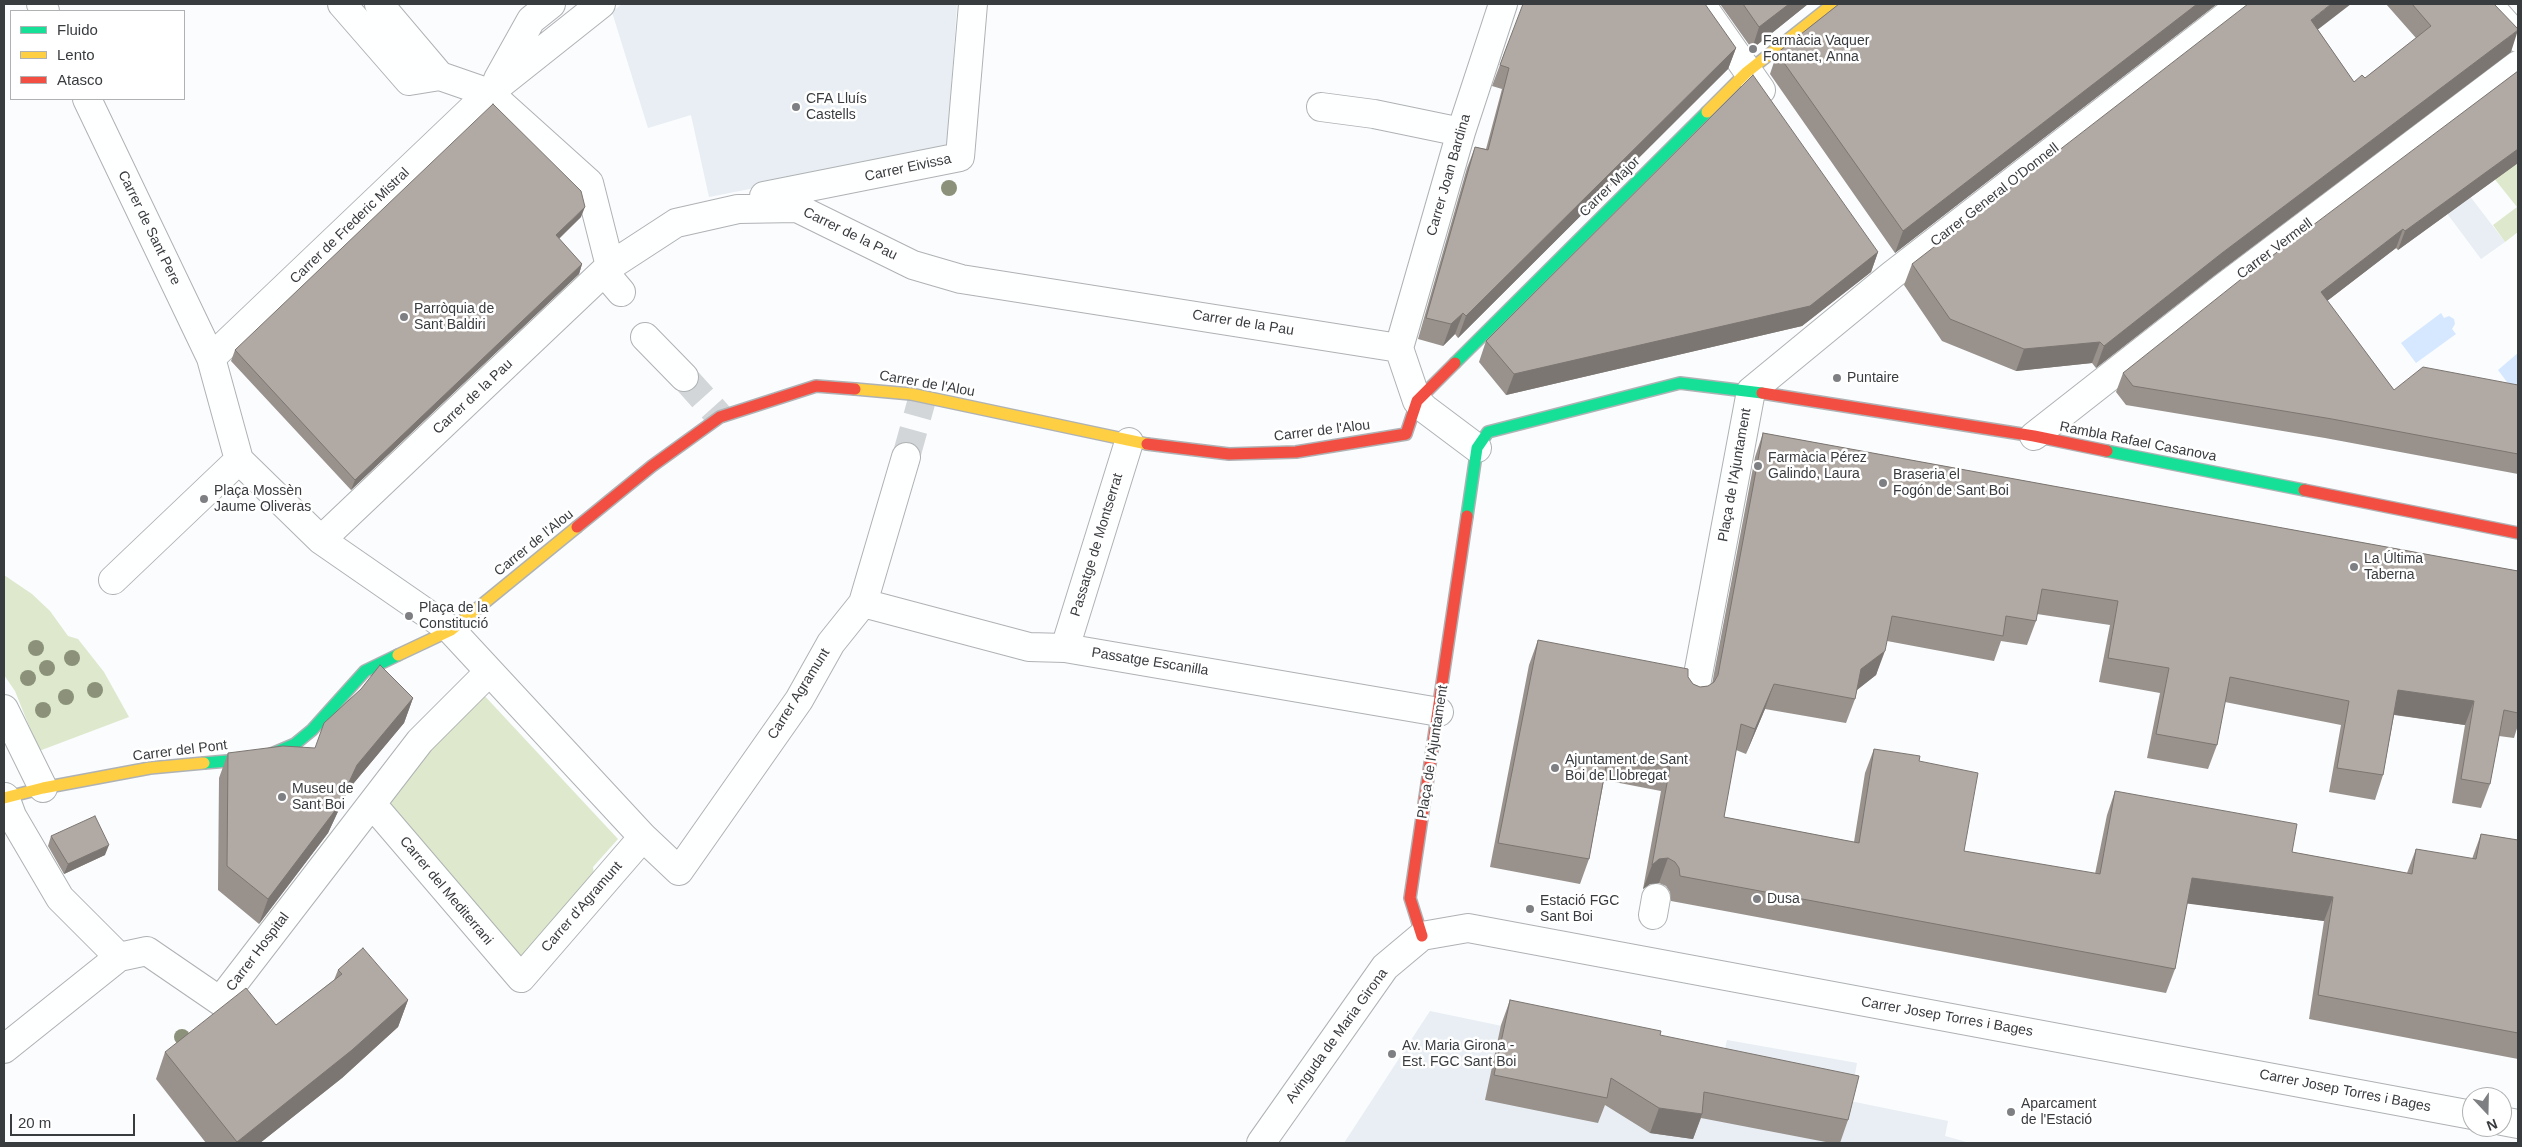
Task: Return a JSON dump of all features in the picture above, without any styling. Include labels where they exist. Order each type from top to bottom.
[{"type":"street","points":[[342,4],[409,81],[440,76],[489,93],[589,183],[612,277]]},
{"type":"street","points":[[379,4],[440,76]]},
{"type":"street","name":"Carrer de Frederic Mistral","points":[[489,93],[531,20],[551,4]]},
{"type":"street","name":"Carrer de Frederic Mistral","points":[[211,358],[489,93],[601,4]]},
{"type":"street","name":"Carrer Eivissa","points":[[738,209],[755,198],[960,157],[973,4]]},
{"type":"street","name":"Carrer Joan Bardina","points":[[1399,348],[1461,132],[1503,4]]},
{"type":"street","points":[[1701,4],[1776,112]]},
{"type":"street","name":"Carrer Major","points":[[1417,400],[1747,72],[1833,4]]},
{"type":"street","name":"Carrer General O'Donnell","points":[[1751,391],[1886,266],[2242,4]]},
{"type":"street","points":[[2488,4],[2518,38]]},
{"type":"street","name":"Carrer Vermell","points":[[2034,436],[2224,287],[2518,65]]},
{"type":"street","name":"Carrer de Sant Pere","points":[[87,100],[211,358]]},
{"type":"street","points":[[1322,107],[1374,114],[1461,132]]},
{"type":"street","name":"Carrer de la Pau","points":[[315,535],[368,495],[612,277],[676,223],[738,209],[797,208],[913,265],[961,279],[1399,348]]},
{"type":"street","points":[[645,337],[684,377]]},
{"type":"street","points":[[1399,348],[1417,400],[1425,409],[1477,448]]},
{"type":"street","points":[[211,358],[239,460],[315,535],[451,630],[643,837]]},
{"type":"street","name":"Plaça de l'Ajuntament","points":[[1422,936],[1410,898],[1440,712],[1477,448],[1488,432],[1680,383],[1751,391],[1694,696]]},
{"type":"street","name":"Carrer de l'Alou","points":[[451,630],[652,466],[720,417],[816,386],[857,388],[923,396],[1129,442],[1229,454],[1296,452],[1406,434],[1417,400]]},
{"type":"street","name":"Rambla Rafael Casanova","points":[[1751,391],[2034,436],[2518,533]]},
{"type":"street","name":"Passatge de Montserrat","points":[[1065,648],[1129,442]]},
{"type":"street","name":"Carrer Agramunt","points":[[643,837],[679,871],[799,700],[831,643],[863,603],[906,457]]},
{"type":"street","points":[[113,580],[239,460]]},
{"type":"street","name":"Passatge Escanilla","points":[[863,603],[1029,648],[1065,648],[1440,712]]},
{"type":"street","name":"Carrer del Pont","points":[[4,797],[150,768],[262,758],[279,752],[295,744],[312,730],[339,702],[360,675],[451,630]]},
{"type":"street","name":"Carrer Hospital","points":[[4,1049],[119,957],[147,951],[220,1001],[420,741],[492,676]]},
{"type":"street","points":[[4,708],[43,788]]},
{"type":"street","points":[[4,797],[12,816],[60,898],[119,957]]},
{"type":"street","name":"Carrer del Mediterrani","points":[[372,804],[521,978]]},
{"type":"street","name":"Carrer d'Agramunt","points":[[521,978],[643,837]]},
{"type":"street","name":"Carrer Josep Torres i Bages","points":[[1422,936],[1468,928],[2462,1113]]},
{"type":"street","name":"Avinguda de Maria Girona","points":[[1261,1143],[1385,967],[1422,936]]},
{"type":"shaded area","name":"CFA Lluís Castells","points":[[622,4],[957,4],[947,150],[709,197],[691,115],[648,128],[612,12]]},
{"type":"shaded area","points":[[2430,144],[2505,242],[2481,259],[2408,161]]},
{"type":"shaded area","points":[[1430,1011],[1583,1043],[1725,1049],[1727,1040],[1857,1063],[1850,1101],[1948,1121],[1945,1136],[1970,1143],[1344,1143]]},
{"type":"green space","points":[[2518,157],[2518,232],[2505,242],[2493,225],[2517,207],[2493,177]]},
{"type":"green space","points":[[4,575],[32,594],[50,611],[68,636],[78,639],[104,672],[129,717],[39,751],[15,691],[4,675]]},
{"type":"green space","points":[[481,692],[618,839],[593,867],[594,874],[518,961],[387,800]]},
{"type":"water","points":[[2441,313],[2444,318],[2449,316],[2454,319],[2455,324],[2452,329],[2456,334],[2416,363],[2401,343]]},
{"type":"water","points":[[2518,353],[2518,386],[2513,390],[2498,370]]},
{"type":"building","points":[[1523,4],[1705,4],[1736,48],[1466,316],[1463,313],[1451,324],[1426,318],[1475,147],[1488,150],[1509,68],[1500,65]]},
{"type":"building","points":[[1743,4],[1789,4],[1759,27]]},
{"type":"building","points":[[1839,4],[2197,4],[1903,231],[1777,53]]},
{"type":"building","points":[[2248,4],[2331,4],[2311,20],[2354,82],[2362,75],[2365,78],[2431,26],[2412,4],[2494,4],[2518,30],[2222,253],[2104,346],[2100,342],[2024,349],[1950,319],[1912,264]]},
{"type":"building","points":[[2518,71],[2518,149],[2405,231],[2403,229],[2321,292],[2394,390],[2423,367],[2518,385],[2518,454],[2332,419],[2133,386],[2123,373],[2240,280]]},
{"type":"building","points":[[1753,75],[1878,252],[1810,306],[1514,374],[1486,341]]},
{"type":"building","name":"Parròquia de Sant Baldiri","points":[[493,104],[581,191],[585,207],[556,235],[582,264],[355,480],[235,350]]},
{"type":"building","points":[[1763,433],[2518,571],[2518,713],[2504,710],[2490,784],[2461,779],[2474,701],[2398,690],[2383,775],[2337,768],[2349,701],[2230,677],[2217,745],[2156,734],[2169,668],[2108,658],[2118,601],[2042,589],[2036,621],[2006,616],[2003,636],[1892,616],[1885,651],[1861,669],[1855,699],[1774,684],[1755,729],[1741,724],[1724,817],[1859,843],[1874,749],[1920,756],[1919,761],[1978,773],[1964,851],[2100,874],[2115,791],[2297,824],[2292,852],[2412,874],[2416,849],[2476,859],[2481,834],[2518,840],[2518,1033],[2318,995],[2333,897],[2192,878],[2175,969],[1680,876],[1679,868],[1675,862],[1668,858],[1659,859],[1652,865],[1670,767],[1608,755],[1589,859],[1498,843],[1538,640],[1688,669],[1688,677],[1693,684],[1700,687],[1708,686],[1714,682],[1718,675]]},
{"type":"building","name":"Museu de Sant Boi","points":[[380,665],[413,698],[357,765],[337,808],[268,899],[227,866],[228,753],[283,746],[315,748],[324,723],[361,689]]},
{"type":"building","points":[[95,816],[109,845],[68,864],[51,836]]},
{"type":"building","points":[[363,948],[408,1000],[352,1050],[237,1142],[165,1052],[246,988],[276,1025],[342,974],[338,970]]},
{"type":"building","points":[[1510,1000],[1661,1031],[1660,1035],[1859,1076],[1848,1120],[1704,1092],[1702,1114],[1659,1108],[1611,1078],[1607,1098],[1494,1075]]},
{"type":"tunnel","points":[[684,377],[720,417]]},
{"type":"tunnel","points":[[906,457],[923,396]]},
{"type":"traffic: fast","points":[[1455,363],[1707,112]]},
{"type":"traffic: fast","points":[[1467,516],[1477,448],[1488,432],[1680,383],[1762,393]]},
{"type":"traffic: fast","points":[[2107,451],[2304,490]]},
{"type":"traffic: fast","points":[[204,763],[262,758],[295,744],[312,730],[365,671],[398,655]]},
{"type":"traffic: slow","points":[[1707,112],[1747,72],[1833,4]]},
{"type":"traffic: slow","points":[[855,389],[911,394],[1147,444]]},
{"type":"traffic: slow","points":[[398,655],[451,630],[577,527]]},
{"type":"traffic: slow","points":[[4,798],[43,788],[150,768],[204,763]]},
{"type":"traffic: jam","points":[[1147,444],[1229,454],[1296,452],[1406,434],[1417,401],[1455,363]]},
{"type":"traffic: jam","points":[[577,527],[652,466],[720,417],[816,386],[855,389]]},
{"type":"traffic: jam","points":[[1762,393],[2034,436],[2107,451]]},
{"type":"traffic: jam","points":[[2304,490],[2518,533]]},
{"type":"traffic: jam","points":[[1422,936],[1410,898],[1467,516]]},
{"type":"place","name":"Farmàcia Vaquer Fontanet, Anna","points":[[1753,49]]},
{"type":"place","name":"CFA Lluís Castells","points":[[796,107]]},
{"type":"place","name":"Parròquia de Sant Baldiri","points":[[404,317]]},
{"type":"place","name":"Puntaire","points":[[1837,378]]},
{"type":"place","name":"Farmàcia Pérez Galindo, Laura","points":[[1758,466]]},
{"type":"place","name":"Braseria el Fogón de Sant Boi","points":[[1883,483]]},
{"type":"place","name":"Plaça Mossèn Jaume Oliveras","points":[[204,499]]},
{"type":"place","name":"La Última Taberna","points":[[2354,567]]},
{"type":"place","name":"Plaça de la Constitució","points":[[409,616]]},
{"type":"place","name":"Ajuntament de Sant Boi de Llobregat","points":[[1555,768]]},
{"type":"place","name":"Museu de Sant Boi","points":[[282,797]]},
{"type":"place","name":"Dusa","points":[[1757,899]]},
{"type":"place","name":"Estació FGC Sant Boi","points":[[1530,909]]},
{"type":"place","name":"Av. Maria Girona - Est. FGC Sant Boi","points":[[1392,1054]]},
{"type":"place","name":"Aparcament de l'Estació","points":[[2011,1112]]}]
